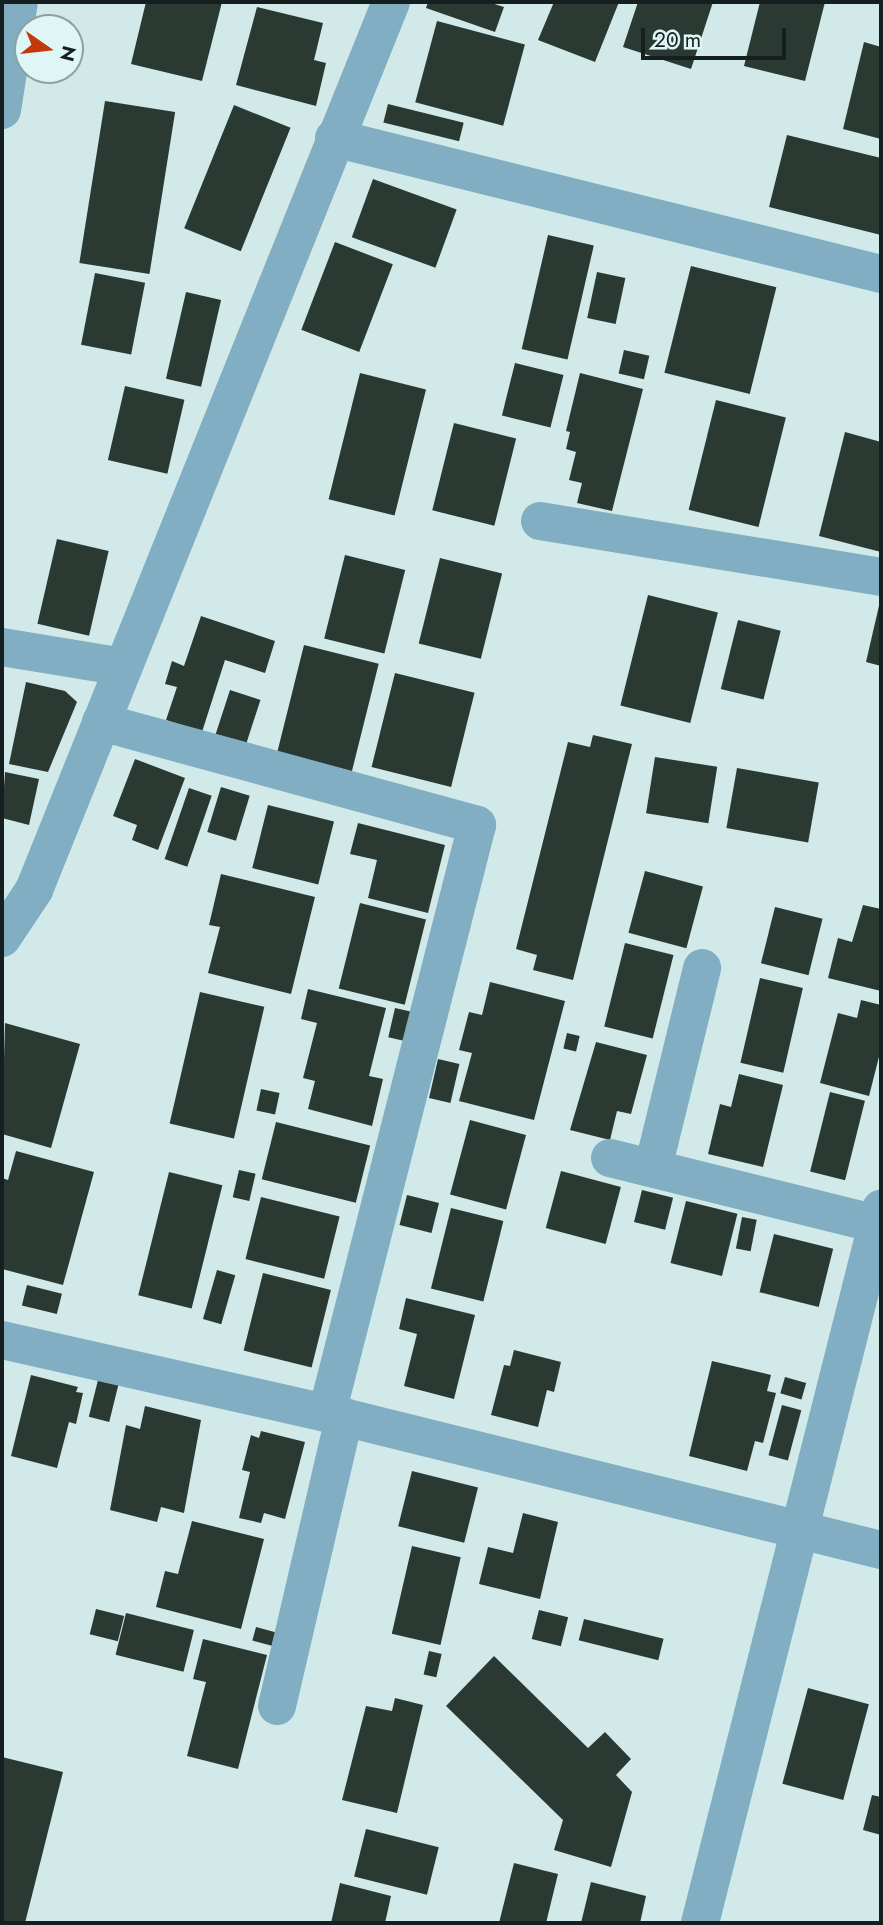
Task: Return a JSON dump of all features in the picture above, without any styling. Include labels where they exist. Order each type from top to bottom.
[{"type":"street","points":[[2,110],[19,2]]},
{"type":"street","points":[[2,939],[34,890],[334,138],[391,2]]},
{"type":"street","points":[[334,138],[881,274]]},
{"type":"street","points":[[540,521],[881,577]]},
{"type":"street","points":[[2,648],[123,667]]},
{"type":"street","points":[[101,722],[478,825],[336,1415],[277,1706]]},
{"type":"street","points":[[653,1168],[702,968]]},
{"type":"street","points":[[610,1158],[879,1216],[700,1923]]},
{"type":"street","points":[[2,1340],[336,1415],[881,1550]]},
{"type":"building","points":[[146,2],[222,2],[202,81],[131,64]]},
{"type":"building","points":[[428,2],[488,2],[504,7],[495,32],[426,8]]},
{"type":"building","points":[[554,2],[619,2],[595,62],[538,40]]},
{"type":"building","points":[[638,2],[713,2],[691,69],[623,47]]},
{"type":"building","points":[[760,2],[825,2],[805,81],[744,66]]},
{"type":"building","points":[[257,7],[323,23],[314,60],[326,63],[316,106],[236,85]]},
{"type":"building","points":[[437,21],[525,45],[503,126],[415,102]]},
{"type":"building","points":[[864,42],[881,47],[881,139],[843,129]]},
{"type":"building","points":[[105,101],[175,112],[149,274],[79,263]]},
{"type":"building","points":[[388,104],[464,123],[459,141],[383,122]]},
{"type":"building","points":[[234,105],[291,128],[241,251],[184,228]]},
{"type":"building","points":[[787,135],[881,158],[881,235],[769,207]]},
{"type":"building","points":[[373,179],[457,209],[435,268],[352,237]]},
{"type":"building","points":[[548,235],[594,246],[567,360],[522,349]]},
{"type":"building","points":[[335,242],[393,264],[359,352],[301,330]]},
{"type":"building","points":[[691,266],[776,287],[750,394],[664,373]]},
{"type":"building","points":[[597,272],[625,278],[616,324],[587,318]]},
{"type":"building","points":[[95,273],[145,283],[131,354],[81,345]]},
{"type":"building","points":[[186,292],[221,300],[201,387],[166,379]]},
{"type":"building","points":[[624,350],[649,356],[644,379],[619,373]]},
{"type":"building","points":[[515,363],[564,375],[550,427],[502,415]]},
{"type":"building","points":[[360,373],[426,389],[395,516],[329,499]]},
{"type":"building","points":[[580,373],[643,389],[612,511],[577,503],[582,483],[569,480],[576,452],[566,449],[570,432],[566,431]]},
{"type":"building","points":[[125,386],[184,400],[167,474],[108,460]]},
{"type":"building","points":[[716,400],[786,417],[759,527],[689,510]]},
{"type":"building","points":[[454,423],[516,438],[494,526],[432,510]]},
{"type":"building","points":[[845,432],[881,442],[881,552],[819,536]]},
{"type":"building","points":[[57,539],[109,551],[89,636],[37,624]]},
{"type":"building","points":[[345,555],[405,570],[384,653],[324,638]]},
{"type":"building","points":[[440,558],[502,573],[481,659],[419,643]]},
{"type":"building","points":[[648,595],[718,612],[690,723],[620,706]]},
{"type":"building","points":[[881,597],[881,666],[866,662]]},
{"type":"building","points":[[201,616],[275,641],[265,673],[225,660],[202,732],[166,720],[177,687],[165,684],[172,661],[184,666]]},
{"type":"building","points":[[738,620],[781,631],[764,700],[721,689]]},
{"type":"building","points":[[304,645],[379,664],[352,771],[277,753]]},
{"type":"building","points":[[395,673],[475,693],[451,787],[372,767]]},
{"type":"building","points":[[26,682],[65,691],[77,702],[48,772],[9,764]]},
{"type":"building","points":[[230,690],[260,700],[245,748],[214,739]]},
{"type":"building","points":[[593,735],[632,744],[573,980],[533,970],[537,955],[516,949],[568,742],[590,747]]},
{"type":"building","points":[[655,757],[717,767],[708,823],[646,813]]},
{"type":"building","points":[[135,759],[185,778],[158,850],[132,840],[137,825],[113,816]]},
{"type":"building","points":[[737,768],[819,782],[808,842],[726,828]]},
{"type":"building","points":[[5,772],[39,779],[29,825],[2,818]]},
{"type":"building","points":[[221,787],[250,796],[236,841],[207,832]]},
{"type":"building","points":[[189,788],[212,796],[187,867],[165,859]]},
{"type":"building","points":[[268,805],[334,821],[318,885],[252,868]]},
{"type":"building","points":[[358,823],[445,845],[428,913],[368,898],[377,860],[350,854]]},
{"type":"building","points":[[645,871],[703,887],[686,948],[628,933]]},
{"type":"building","points":[[221,874],[315,897],[291,994],[208,973],[220,927],[209,925]]},
{"type":"building","points":[[360,903],[426,919],[405,1005],[339,988]]},
{"type":"building","points":[[863,905],[881,909],[881,991],[828,978],[838,938],[852,942]]},
{"type":"building","points":[[775,907],[823,919],[809,975],[761,963]]},
{"type":"building","points":[[625,943],[674,955],[653,1039],[604,1026]]},
{"type":"building","points":[[760,978],[803,988],[783,1073],[740,1063]]},
{"type":"building","points":[[490,982],[565,1001],[534,1120],[459,1101],[472,1053],[459,1050],[469,1012],[482,1015]]},
{"type":"building","points":[[308,989],[386,1008],[369,1076],[383,1079],[372,1126],[308,1109],[315,1081],[303,1078],[317,1023],[301,1019]]},
{"type":"building","points":[[200,992],[264,1007],[234,1138],[170,1124]]},
{"type":"building","points":[[861,1000],[881,1005],[881,1049],[869,1096],[820,1083],[838,1013],[857,1018]]},
{"type":"building","points":[[395,1008],[412,1012],[405,1041],[388,1037]]},
{"type":"building","points":[[5,1023],[80,1044],[51,1148],[2,1134]]},
{"type":"building","points":[[567,1033],[580,1036],[576,1052],[563,1049]]},
{"type":"building","points":[[596,1042],[647,1055],[631,1114],[617,1111],[610,1140],[570,1130]]},
{"type":"building","points":[[438,1059],[459,1064],[450,1103],[429,1098]]},
{"type":"building","points":[[739,1074],[783,1085],[763,1167],[708,1154],[720,1104],[731,1107]]},
{"type":"building","points":[[261,1089],[280,1093],[275,1114],[256,1111]]},
{"type":"building","points":[[830,1092],[865,1101],[845,1180],[810,1172]]},
{"type":"building","points":[[470,1120],[526,1135],[506,1209],[450,1194]]},
{"type":"building","points":[[276,1122],[370,1145],[356,1203],[262,1179]]},
{"type":"building","points":[[16,1151],[94,1172],[63,1285],[2,1269],[2,1178],[8,1180]]},
{"type":"building","points":[[239,1170],[256,1174],[249,1201],[233,1197]]},
{"type":"building","points":[[561,1171],[621,1187],[606,1244],[546,1228]]},
{"type":"building","points":[[169,1172],[222,1185],[192,1309],[138,1295]]},
{"type":"building","points":[[642,1190],[673,1198],[665,1230],[634,1222]]},
{"type":"building","points":[[407,1195],[439,1203],[432,1233],[400,1225]]},
{"type":"building","points":[[261,1197],[340,1217],[324,1279],[246,1259]]},
{"type":"building","points":[[686,1201],[737,1214],[722,1276],[671,1263]]},
{"type":"building","points":[[451,1208],[503,1221],[483,1302],[431,1289]]},
{"type":"building","points":[[742,1217],[757,1220],[751,1251],[736,1248]]},
{"type":"building","points":[[774,1234],[833,1249],[819,1307],[759,1292]]},
{"type":"building","points":[[217,1270],[235,1275],[221,1324],[203,1319]]},
{"type":"building","points":[[263,1273],[331,1290],[312,1368],[244,1351]]},
{"type":"building","points":[[27,1285],[62,1294],[57,1314],[22,1305]]},
{"type":"building","points":[[406,1298],[475,1315],[454,1399],[404,1386],[417,1334],[399,1329]]},
{"type":"building","points":[[514,1350],[561,1362],[554,1392],[547,1390],[538,1427],[491,1415],[504,1365],[510,1366]]},
{"type":"building","points":[[712,1361],[771,1375],[767,1391],[776,1393],[763,1443],[755,1441],[747,1471],[689,1456]]},
{"type":"building","points":[[31,1375],[78,1387],[76,1392],[83,1393],[76,1424],[69,1422],[57,1468],[11,1456]]},
{"type":"building","points":[[785,1377],[806,1383],[801,1399],[780,1393]]},
{"type":"building","points":[[98,1380],[118,1385],[109,1422],[89,1417]]},
{"type":"building","points":[[782,1405],[801,1410],[788,1460],[769,1455]]},
{"type":"building","points":[[145,1406],[201,1420],[184,1513],[161,1507],[157,1522],[110,1510],[126,1425],[140,1429]]},
{"type":"building","points":[[261,1431],[305,1442],[285,1519],[264,1513],[261,1523],[239,1518],[250,1472],[242,1470],[251,1435],[259,1438]]},
{"type":"building","points":[[412,1471],[478,1487],[464,1543],[398,1526]]},
{"type":"building","points":[[523,1513],[558,1522],[540,1599],[479,1584],[488,1547],[513,1553]]},
{"type":"building","points":[[192,1521],[264,1539],[241,1629],[156,1607],[165,1571],[178,1574]]},
{"type":"building","points":[[412,1546],[461,1557],[440,1645],[392,1634]]},
{"type":"building","points":[[96,1609],[124,1616],[118,1641],[90,1634]]},
{"type":"building","points":[[539,1610],[568,1617],[561,1646],[532,1639]]},
{"type":"building","points":[[126,1613],[194,1630],[184,1672],[116,1655]]},
{"type":"building","points":[[584,1619],[664,1639],[658,1660],[579,1640]]},
{"type":"building","points":[[256,1627],[275,1632],[272,1646],[252,1641]]},
{"type":"building","points":[[203,1639],[267,1655],[238,1769],[187,1756],[206,1682],[193,1679]]},
{"type":"building","points":[[429,1651],[442,1654],[436,1677],[424,1674]]},
{"type":"building","points":[[494,1656],[588,1748],[605,1732],[631,1759],[616,1775],[632,1792],[611,1867],[554,1850],[563,1820],[446,1706]]},
{"type":"building","points":[[808,1688],[869,1704],[843,1800],[782,1784]]},
{"type":"building","points":[[395,1698],[423,1705],[397,1813],[342,1800],[366,1706],[392,1711]]},
{"type":"building","points":[[2,1757],[63,1772],[25,1923],[2,1923]]},
{"type":"building","points":[[872,1795],[881,1797],[881,1835],[863,1830]]},
{"type":"building","points":[[366,1829],[439,1847],[427,1895],[354,1877]]},
{"type":"building","points":[[514,1863],[558,1874],[546,1923],[499,1923]]},
{"type":"building","points":[[591,1882],[646,1896],[640,1923],[581,1923]]},
{"type":"building","points":[[340,1883],[391,1896],[385,1923],[331,1923]]}]
